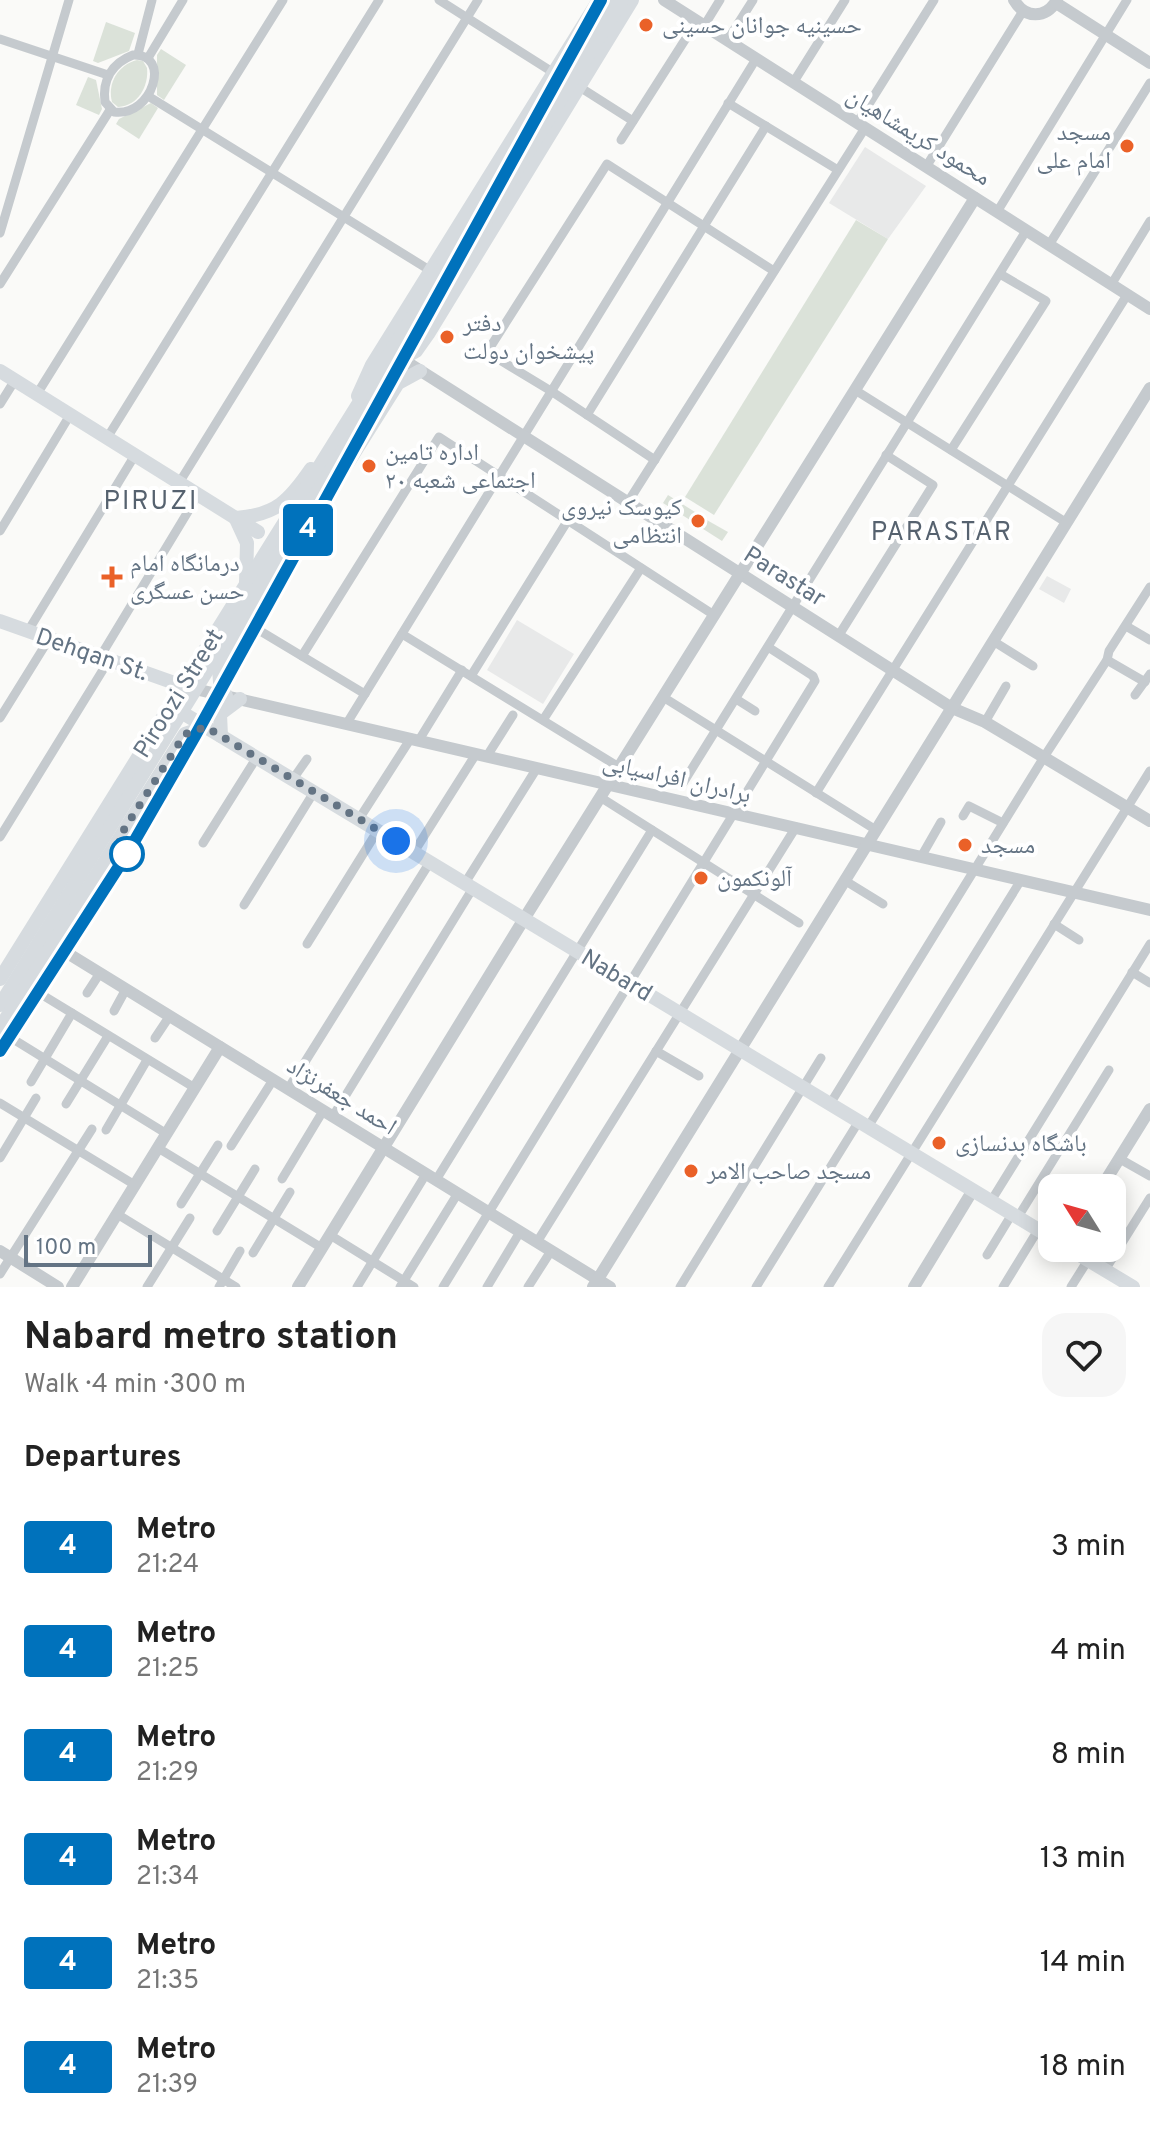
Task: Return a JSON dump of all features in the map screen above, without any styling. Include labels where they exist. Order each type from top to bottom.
[{"type":"main road","points":[[357,406],[358,395],[372,365],[599,0]]},
{"type":"main road","name":"Piroozi Street","points":[[0,979],[189,688],[288,551],[467,231],[610,0]]},
{"type":"main road","name":"Piroozi Street","points":[[0,1005],[46,940],[95,851],[181,712],[189,688],[246,584],[357,406],[396,356],[572,88],[622,0]]},
{"type":"main road","points":[[572,88],[632,0]]},
{"type":"main road","points":[[467,231],[477,196]]},
{"type":"main road","points":[[0,371],[258,532]]},
{"type":"main road","points":[[221,736],[220,714],[233,697],[220,682],[219,668],[288,551],[398,383],[420,371]]},
{"type":"main road","points":[[236,518],[260,516],[282,505],[338,437]]},
{"type":"main road","points":[[236,518],[247,543],[246,584]]},
{"type":"main road","name":"Dehqan St.","points":[[0,621],[189,688]]},
{"type":"main road","name":"Nabard","points":[[181,712],[1038,1230]]},
{"type":"main road","points":[[0,1029],[26,985],[46,940],[97,872],[185,734],[206,727]]},
{"type":"main road","points":[[112,824],[132,816]]},
{"type":"main road","points":[[95,851],[97,872]]},
{"type":"main road","points":[[1091,1262],[1133,1287]]},
{"type":"street","points":[[0,233],[69,0]]},
{"type":"street","points":[[152,0],[143,56],[154,71],[148,96],[142,104],[129,111],[119,113],[110,110],[104,94],[108,75],[121,61],[143,56],[183,0]]},
{"type":"street","points":[[37,394],[283,0]]},
{"type":"street","points":[[107,438],[379,0]]},
{"type":"street","points":[[439,0],[554,73]]},
{"type":"street","points":[[179,483],[478,0]]},
{"type":"street","name":"محمود کریمشاهیان","points":[[664,0],[1150,309]]},
{"type":"street","points":[[621,140],[700,24],[720,0]]},
{"type":"street","points":[[727,41],[753,0]]},
{"type":"street","points":[[793,83],[845,0]]},
{"type":"street","points":[[628,502],[838,170],[934,0]]},
{"type":"street","points":[[1014,0],[1030,14],[1044,13],[1056,2],[1150,63]]},
{"type":"street","points":[[997,212],[1127,0]]},
{"type":"street","points":[[926,167],[1023,11]]},
{"type":"street","points":[[0,39],[108,75]]},
{"type":"street","points":[[347,723],[756,59]]},
{"type":"street","points":[[1049,245],[1150,83]]},
{"type":"street","points":[[572,88],[633,121]]},
{"type":"street","points":[[148,96],[431,271]]},
{"type":"street","points":[[728,103],[838,170]]},
{"type":"street","points":[[0,284],[110,110]]},
{"type":"street","points":[[587,415],[766,126]]},
{"type":"street","points":[[655,460],[489,352],[607,164],[774,271]]},
{"type":"street","points":[[298,1287],[975,198]]},
{"type":"street","points":[[1111,285],[1150,221]]},
{"type":"street","points":[[683,783],[1026,231]]},
{"type":"street","points":[[951,450],[1046,301],[1000,274]]},
{"type":"street","points":[[816,793],[1127,295]]},
{"type":"street","name":"Parastar","points":[[396,356],[952,708],[985,722],[1150,821]]},
{"type":"street","points":[[0,404],[15,380]]},
{"type":"street","points":[[855,390],[1067,523]]},
{"type":"street","points":[[595,1283],[1148,397]]},
{"type":"street","points":[[0,531],[70,415]]},
{"type":"street","points":[[302,656],[436,439],[442,438],[714,615]]},
{"type":"street","points":[[28,631],[135,455]]},
{"type":"street","points":[[839,635],[933,485],[886,455]]},
{"type":"street","points":[[0,837],[198,495]]},
{"type":"street","points":[[359,819],[466,673],[568,520]]},
{"type":"street","points":[[543,720],[641,568]]},
{"type":"street","points":[[830,1104],[1107,660],[1109,651],[1126,626],[1146,606],[1150,587]]},
{"type":"street","points":[[247,623],[365,694]]},
{"type":"street","points":[[1126,626],[1150,640]]},
{"type":"street","points":[[402,634],[619,767]]},
{"type":"street","points":[[0,718],[49,639]]},
{"type":"street","points":[[993,641],[1033,666]]},
{"type":"street","points":[[443,1287],[815,681],[813,676],[768,647]]},
{"type":"street","points":[[1107,660],[1147,678],[1135,695]]},
{"type":"street","points":[[985,722],[1006,686]]},
{"type":"street","name":"برادران افراسیابی","points":[[189,688],[1150,910]]},
{"type":"street","points":[[663,697],[876,830]]},
{"type":"street","points":[[736,699],[755,711]]},
{"type":"street","points":[[414,852],[513,715]]},
{"type":"street","points":[[203,843],[257,757]]},
{"type":"street","points":[[293,779],[307,759]]},
{"type":"street","points":[[282,1179],[328,1114],[469,886],[537,768]]},
{"type":"street","points":[[828,1287],[1150,771]]},
{"type":"street","points":[[244,905],[314,792]]},
{"type":"street","points":[[600,797],[799,923]]},
{"type":"street","points":[[963,816],[969,806],[1003,823]]},
{"type":"street","points":[[921,857],[941,822]]},
{"type":"street","points":[[537,1242],[796,827]]},
{"type":"street","points":[[307,944],[378,830]]},
{"type":"street","points":[[357,1287],[577,951],[652,830]]},
{"type":"street","points":[[288,1089],[430,862]]},
{"type":"street","points":[[844,880],[883,904]]},
{"type":"street","points":[[756,1287],[1021,880]]},
{"type":"street","points":[[1054,924],[1079,940]]},
{"type":"street","name":"احمد جعفرنژاد","points":[[46,940],[537,1242],[595,1283],[610,1287]]},
{"type":"street","points":[[991,1201],[1150,944]]},
{"type":"street","points":[[1132,972],[1150,983]]},
{"type":"street","points":[[87,993],[100,973]]},
{"type":"street","points":[[26,985],[195,1088]]},
{"type":"street","points":[[114,1011],[126,989]]},
{"type":"street","points":[[31,1082],[72,1013]]},
{"type":"street","points":[[155,1038],[169,1017]]},
{"type":"street","points":[[0,1029],[167,1134]]},
{"type":"street","points":[[66,1104],[108,1036]]},
{"type":"street","points":[[72,1287],[220,1047]]},
{"type":"street","points":[[656,1051],[699,1076]]},
{"type":"street","points":[[680,1287],[821,1058]]},
{"type":"street","points":[[106,1130],[147,1060]]},
{"type":"street","points":[[987,1255],[1109,1070]]},
{"type":"street","points":[[231,1146],[273,1080]]},
{"type":"street","points":[[0,1158],[36,1098]]},
{"type":"street","points":[[0,1103],[135,1185]]},
{"type":"street","points":[[1110,1174],[1150,1109]]},
{"type":"street","points":[[0,1274],[5,1255],[92,1129]]},
{"type":"street","points":[[181,1204],[218,1145]]},
{"type":"street","points":[[158,1148],[322,1248]]},
{"type":"street","points":[[1120,1159],[1150,1176]]},
{"type":"street","points":[[217,1231],[255,1169]]},
{"type":"street","points":[[914,1287],[973,1190]]},
{"type":"street","points":[[253,1253],[290,1192]]},
{"type":"street","points":[[402,1284],[458,1193]]},
{"type":"street","points":[[1105,1270],[1150,1198]]},
{"type":"street","points":[[117,1214],[221,1283],[236,1287]]},
{"type":"street","points":[[147,1287],[190,1218]]},
{"type":"street","points":[[1003,1287],[1038,1230]]},
{"type":"street","points":[[487,1287],[520,1232]]},
{"type":"street","points":[[330,1235],[402,1284],[414,1287]]},
{"type":"street","points":[[221,1283],[240,1251]]},
{"type":"street","points":[[528,1287],[551,1251]]},
{"type":"street","points":[[5,1255],[58,1287]]},
{"type":"street","points":[[1071,1287],[1087,1262]]},
{"type":"shaded area","points":[[106,22],[135,33],[129,51],[98,63],[93,61]]},
{"type":"shaded area","points":[[161,49],[186,65],[164,100],[157,95],[157,55]]},
{"type":"shaded area","points":[[137,60],[143,61],[147,68],[144,88],[131,103],[118,107],[112,102],[113,82],[119,70]]},
{"type":"shaded area","points":[[88,77],[96,80],[102,109],[99,115],[76,105]]},
{"type":"shaded area","points":[[151,103],[158,108],[139,139],[116,124],[119,119]]},
{"type":"shaded area","points":[[865,147],[926,186],[888,239],[829,203]]},
{"type":"shaded area","points":[[856,220],[888,239],[714,515],[685,497]]},
{"type":"shaded area","points":[[668,495],[695,512],[690,520],[663,503]]},
{"type":"shaded area","points":[[705,519],[728,532],[722,541],[700,527]]},
{"type":"shaded area","points":[[1047,576],[1071,589],[1064,603],[1039,589]]},
{"type":"shaded area","points":[[517,620],[574,654],[543,704],[487,670]]},
{"type":"metro line","name":"4","points":[[0,1051],[127,854],[195,736],[601,0]]},
{"type":"place","name":"حسینیه جوانان حسینی","points":[[646,25]]},
{"type":"place","name":"مسجد امام علی","points":[[1127,146]]},
{"type":"place","name":"دفتر پیشخوان دولت","points":[[447,337]]},
{"type":"place","name":"اداره تامین اجتماعی شعبه ۲۰","points":[[369,466]]},
{"type":"place","name":"کیوسک نیروی انتظامی","points":[[698,521]]},
{"type":"place","name":"درمانگاه امام حسن عسگری","points":[[112,577]]},
{"type":"place","name":"مسجد","points":[[965,845]]},
{"type":"place","name":"آلونکمون","points":[[701,878]]},
{"type":"place","name":"باشگاه بدنسازی","points":[[939,1143]]},
{"type":"place","name":"مسجد صاحب الامر","points":[[691,1171]]},
{"type":"district","name":"PIRUZI","points":[[151,500]]},
{"type":"district","name":"PARASTAR","points":[[942,531]]},
{"type":"route","points":[[127,854],[118,839],[185,734],[206,727],[396,841]]}]
